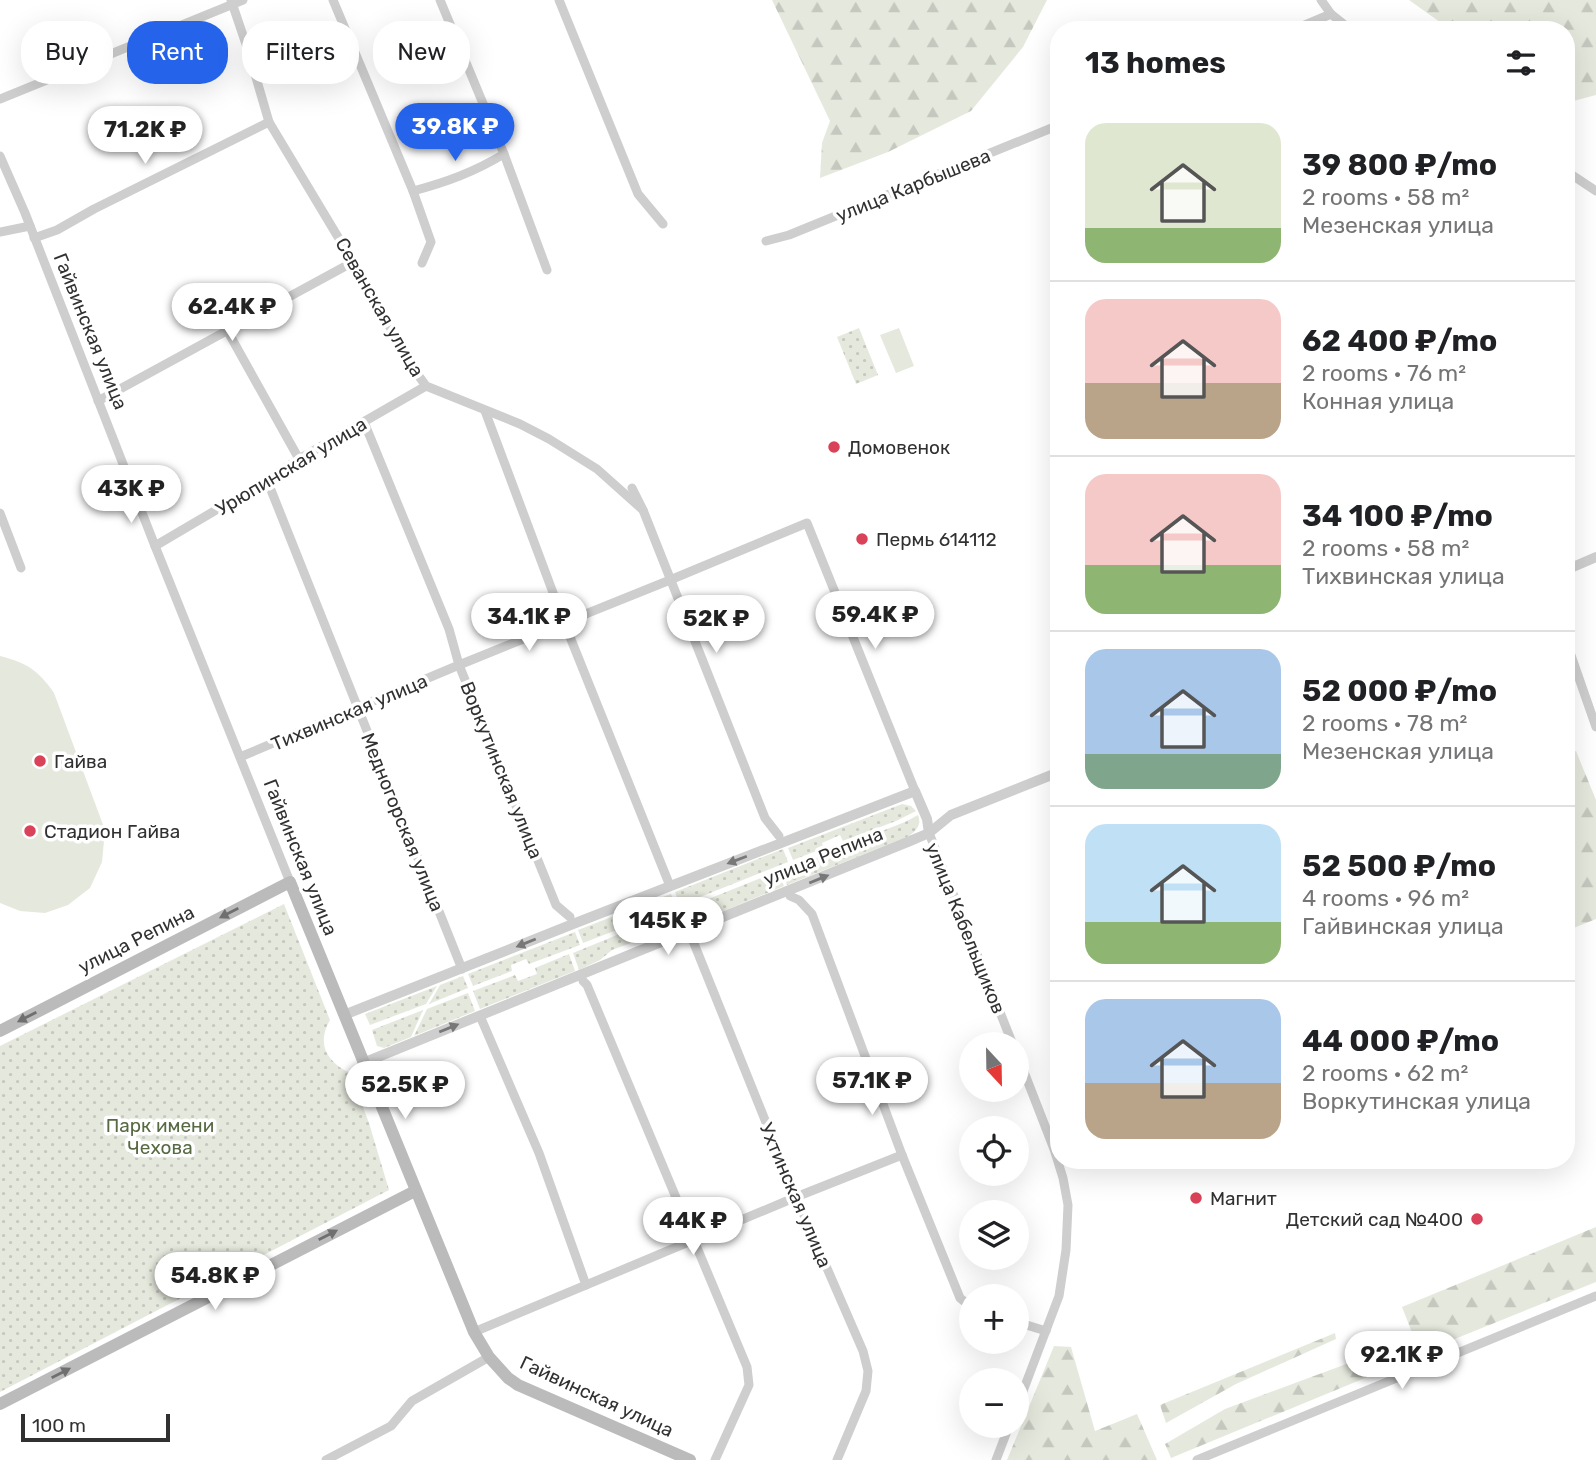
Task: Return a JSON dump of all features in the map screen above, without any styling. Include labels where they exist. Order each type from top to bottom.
[{"type":"main road","name":"Гайвинская улица","points":[[290,882],[474,1332],[489,1357],[518,1385],[690,1460]]},
{"type":"main road","name":"улица Репина","points":[[0,1031],[290,882]]},
{"type":"main road","points":[[0,1404],[415,1191]]},
{"type":"street","points":[[0,99],[232,2],[243,0]]},
{"type":"street","points":[[333,0],[413,191],[431,242],[422,263]]},
{"type":"street","points":[[440,0],[504,154],[547,270]]},
{"type":"street","points":[[559,0],[638,194],[663,224]]},
{"type":"street","points":[[1321,0],[1340,21]]},
{"type":"street","name":"Севанская улица","points":[[232,2],[269,122],[426,386],[520,424],[597,469],[643,510]]},
{"type":"street","points":[[1314,21],[1331,14]]},
{"type":"street","points":[[34,238],[57,230],[269,122]]},
{"type":"street","name":"улица Карбышева","points":[[766,241],[789,235],[1050,129]]},
{"type":"street","points":[[413,191],[445,183],[478,170],[504,154]]},
{"type":"street","name":"Гайвинская улица","points":[[0,156],[290,882]]},
{"type":"street","points":[[1575,177],[1596,191]]},
{"type":"street","points":[[0,232],[30,226]]},
{"type":"street","points":[[98,401],[353,262]]},
{"type":"street","points":[[226,330],[299,459]]},
{"type":"street","name":"Урюпинская улица","points":[[155,546],[426,386]]},
{"type":"street","points":[[485,411],[564,622],[670,886]]},
{"type":"street","name":"Воркутинская улица","points":[[364,422],[449,629],[459,664],[556,905],[570,917]]},
{"type":"street","name":"Медногорская улица","points":[[267,480],[462,969]]},
{"type":"street","points":[[632,488],[765,818],[779,836]]},
{"type":"street","points":[[0,513],[21,568]]},
{"type":"street","name":"Тихвинская улица","points":[[240,757],[459,664],[807,523]]},
{"type":"street","name":"улица Кабельщиков","points":[[807,523],[927,819],[929,833],[1008,1032]]},
{"type":"street","points":[[1575,565],[1596,557]]},
{"type":"street","points":[[1575,667],[1596,727]]},
{"type":"street","name":"улица Репина","points":[[363,1063],[929,833],[951,815],[1050,776]]},
{"type":"street","name":"улица Репина","points":[[344,1015],[915,791]]},
{"type":"street","name":"улица Кабельщиков","points":[[923,810],[951,815]]},
{"type":"street","points":[[790,896],[799,900],[812,914],[902,1155],[959,1296]]},
{"type":"street","name":"Ухтинская улица","points":[[689,931],[796,1197],[863,1351],[868,1371],[866,1391],[836,1460]]},
{"type":"street","points":[[583,981],[587,985],[747,1367],[748,1385],[715,1460]]},
{"type":"street","points":[[480,1016],[538,1153],[586,1285]]},
{"type":"street","points":[[1029,1085],[1050,1139]]},
{"type":"street","points":[[474,1332],[902,1155]]},
{"type":"street","points":[[1029,1376],[1059,1296],[1066,1251],[1068,1205],[1060,1169]]},
{"type":"street","points":[[1197,1460],[1596,1296]]},
{"type":"street","points":[[1029,1326],[1046,1331]]},
{"type":"street","points":[[326,1460],[391,1426],[412,1401],[489,1357]]},
{"type":"street","points":[[996,1460],[1004,1438]]},
{"type":"green space","points":[[772,0],[1047,0],[1023,47],[971,111],[888,152],[820,178],[822,143],[830,121]]},
{"type":"green space","points":[[1409,0],[1596,0],[1596,95],[1575,101],[1575,21],[1438,21]]},
{"type":"green space","points":[[859,328],[878,375],[856,384],[837,337]]},
{"type":"green space","points":[[899,328],[914,366],[896,373],[880,335]]},
{"type":"green space","name":"Гайва","points":[[0,656],[31,668],[54,693],[105,830],[102,862],[90,888],[68,905],[45,913],[20,911],[0,903]]},
{"type":"green space","points":[[1575,751],[1596,800],[1596,919],[1575,927]]},
{"type":"green space","points":[[902,804],[911,806],[916,811],[843,841],[840,835],[822,843],[824,848],[793,860],[788,848]]},
{"type":"green space","points":[[918,815],[918,827],[909,836],[787,885],[782,871],[832,852],[834,857],[848,851],[846,845]]},
{"type":"green space","points":[[783,849],[788,862],[680,905],[675,892]]},
{"type":"green space","points":[[778,871],[784,886],[688,926],[681,910]]},
{"type":"green space","points":[[671,894],[676,907],[583,943],[578,930]]},
{"type":"green space","name":"Парк имени Чехова","points":[[284,904],[330,1020],[324,1037],[326,1051],[335,1063],[350,1073],[369,1123],[389,1190],[0,1392],[0,1046]]},
{"type":"green space","points":[[678,910],[684,927],[612,950],[600,960],[579,970],[573,953]]},
{"type":"green space","points":[[575,932],[580,945],[529,964],[526,959],[511,965],[512,971],[473,986],[468,974]]},
{"type":"green space","points":[[569,954],[575,971],[480,1009],[473,991],[515,975],[518,981],[537,974],[535,968]]},
{"type":"green space","points":[[463,976],[468,988],[429,1004],[440,985]]},
{"type":"green space","points":[[437,986],[426,1004],[370,1025],[365,1014]]},
{"type":"green space","points":[[468,993],[475,1011],[414,1036],[427,1009]]},
{"type":"green space","points":[[423,1010],[411,1037],[384,1048],[377,1046],[372,1030]]},
{"type":"green space","points":[[1596,1227],[1596,1282],[1420,1353],[1402,1307]]},
{"type":"green space","points":[[1335,1333],[1336,1339],[1236,1384],[1166,1423],[1160,1405]]},
{"type":"green space","points":[[1054,1346],[1071,1347],[1095,1431],[1137,1414],[1157,1460],[1007,1460],[1016,1438],[1029,1438],[1029,1407]]},
{"type":"green space","points":[[1368,1356],[1382,1371],[1171,1458],[1165,1444],[1225,1409]]},
{"type":"place","name":"Домовенок","points":[[834,447]]},
{"type":"place","name":"Пермь 614112","points":[[862,539]]},
{"type":"place","name":"Гайва","points":[[40,761]]},
{"type":"place","name":"Стадион Гайва","points":[[30,831]]},
{"type":"place","name":"Магнит","points":[[1196,1198]]},
{"type":"place","name":"Детский сад №400","points":[[1477,1219]]}]
